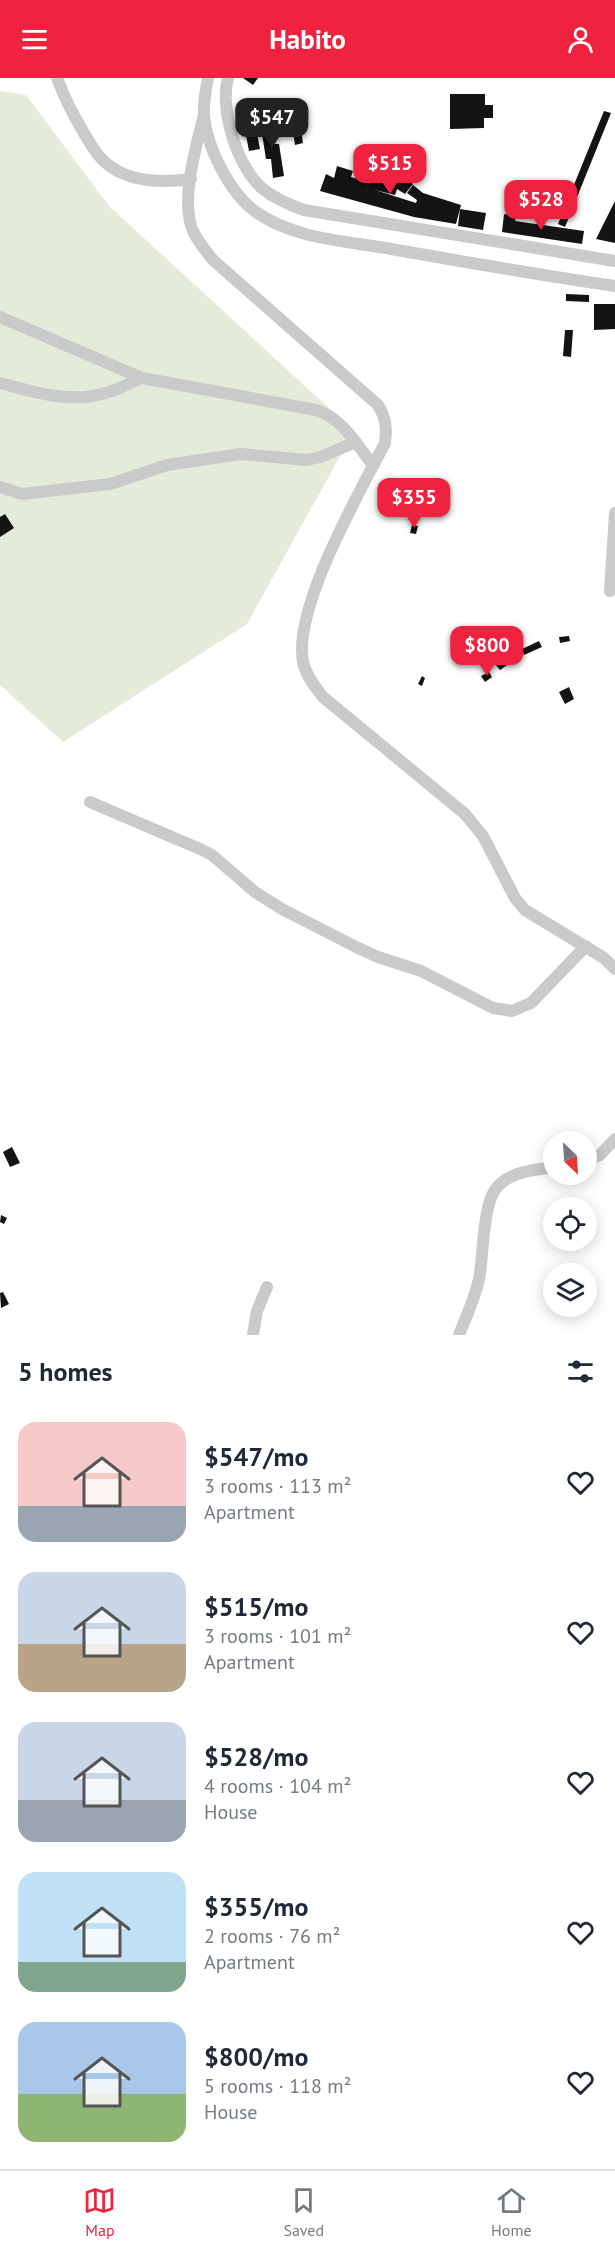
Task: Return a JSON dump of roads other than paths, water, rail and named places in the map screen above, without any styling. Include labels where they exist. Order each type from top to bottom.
[{"type":"street","points":[[57,78],[74,117],[105,163],[142,180],[166,182],[191,179]]},
{"type":"street","points":[[208,78],[204,115],[188,202],[189,217],[194,233],[213,260],[378,405],[385,416],[385,443],[324,566],[307,611],[302,638],[304,664],[311,682],[323,697],[465,814],[483,836],[514,898],[525,910],[586,946],[615,969]]},
{"type":"street","points":[[228,78],[226,106],[230,130],[237,150],[248,171],[261,188],[284,202],[304,210],[615,261]]},
{"type":"street","points":[[204,115],[212,147],[224,175],[239,197],[254,211],[273,223],[318,236],[615,286]]},
{"type":"street","points":[[0,317],[142,378],[328,414],[356,442],[374,466]]},
{"type":"street","points":[[0,382],[42,394],[75,397],[102,394],[142,378]]},
{"type":"street","points":[[0,487],[22,494],[110,484],[167,465],[241,454],[307,460],[356,442]]},
{"type":"street","points":[[610,591],[615,513]]},
{"type":"street","points":[[90,802],[212,855],[255,892],[282,909],[356,947],[421,971],[493,1008],[512,1011],[531,1003],[586,946]]},
{"type":"street","points":[[597,1156],[615,1139]]},
{"type":"street","points":[[459,1335],[478,1281],[487,1206],[492,1194],[509,1178],[523,1172],[543,1169]]},
{"type":"street","points":[[253,1335],[257,1311],[267,1287]]}]
